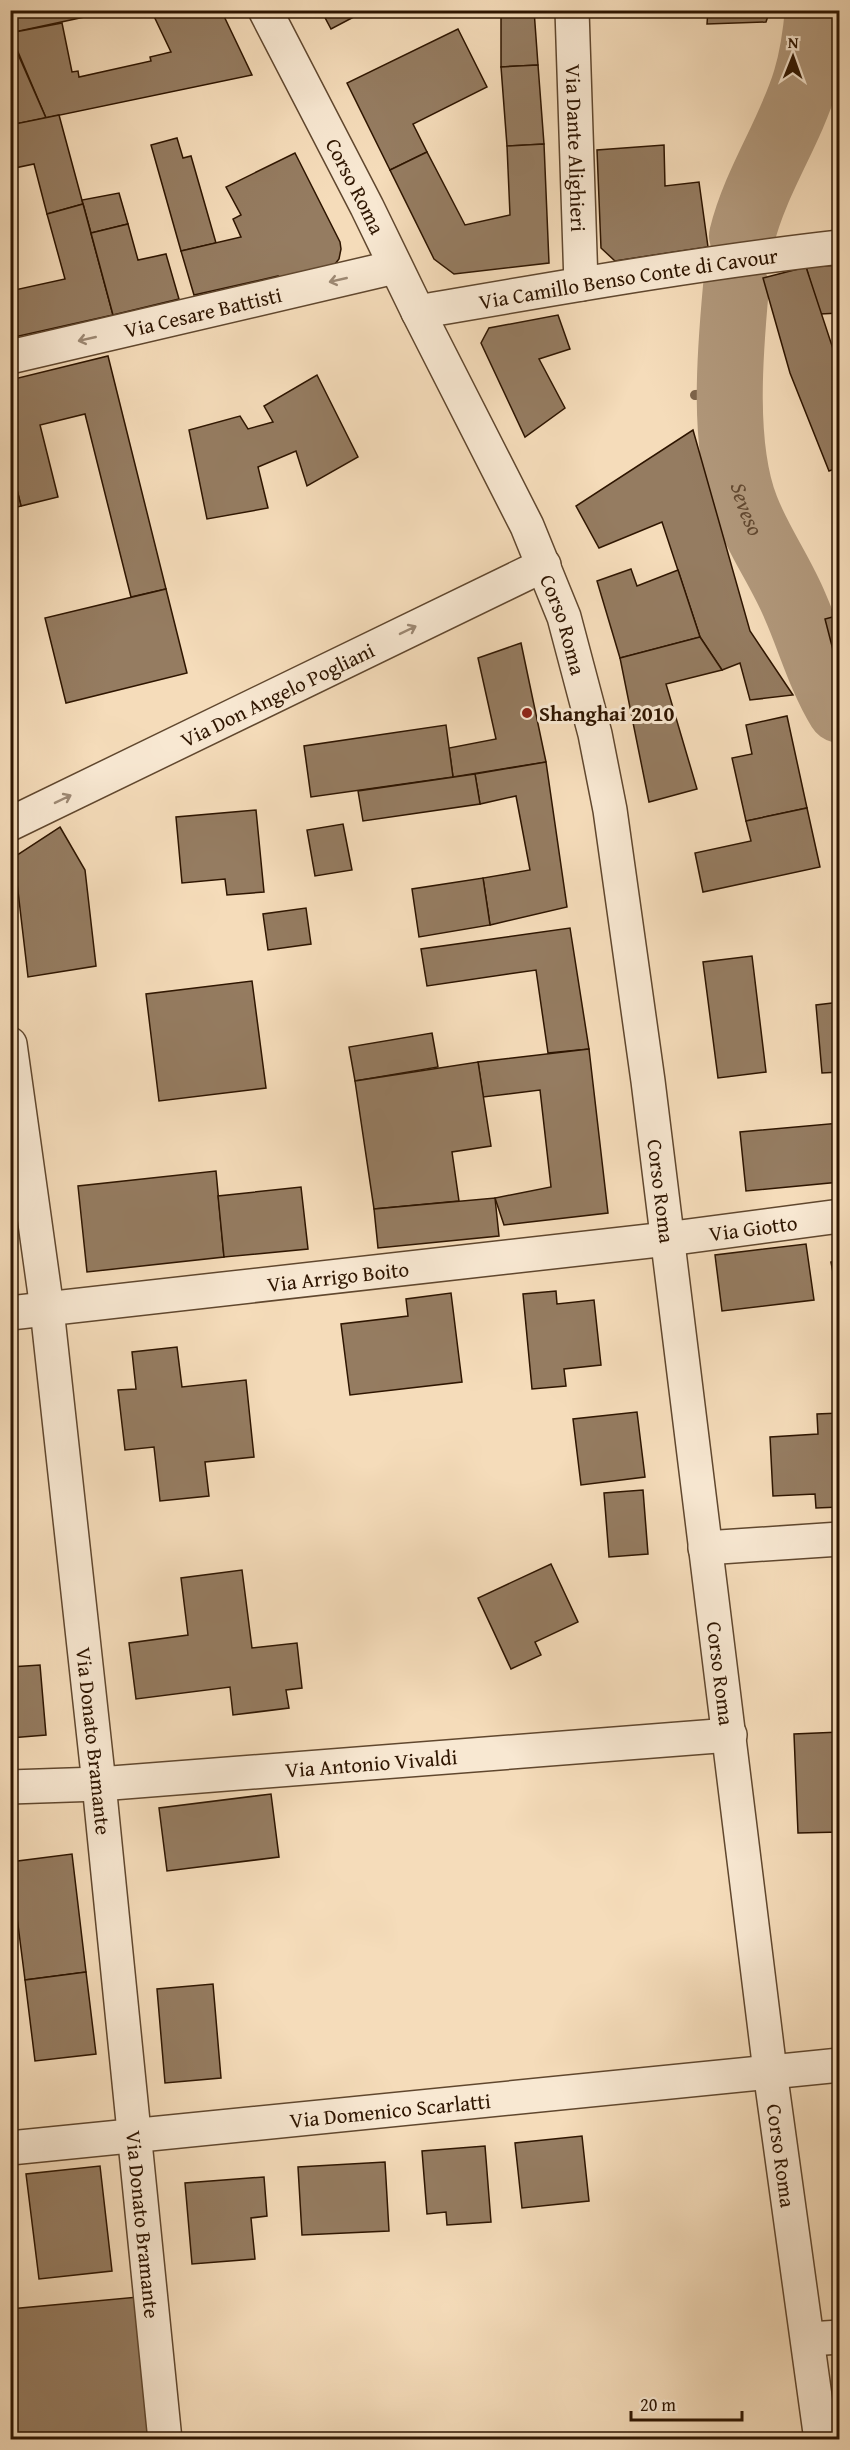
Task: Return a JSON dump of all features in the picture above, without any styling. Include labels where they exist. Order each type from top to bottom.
[{"type":"street","name":"Corso Roma","points":[[265,10],[527,526],[564,617],[581,678],[610,810],[648,1082],[770,2071],[824,2338],[821,2439]]},
{"type":"street","name":"Via Dante Alighieri","points":[[572,10],[581,284]]},
{"type":"street","name":"Via Camillo Benso Conte di Cavour","points":[[418,312],[581,284],[840,247]]},
{"type":"street","name":"Via Cesare Battisti","points":[[10,357],[395,267]]},
{"type":"street","name":"Via Don Angelo Pogliani","points":[[10,824],[544,565]]},
{"type":"street","name":"Via Donato Bramante","points":[[10,1044],[47,1309],[99,1784],[165,2439]]},
{"type":"street","name":"Via Giotto","points":[[667,1239],[840,1216]]},
{"type":"street","name":"Via Arrigo Boito","points":[[10,1313],[667,1239]]},
{"type":"street","points":[[705,1548],[840,1539]]},
{"type":"street","name":"Via Antonio Vivaldi","points":[[10,1786],[99,1784],[730,1735]]},
{"type":"street","name":"Via Domenico Scarlatti","points":[[10,2148],[840,2065]]},
{"type":"building","points":[[10,10],[117,10],[10,33]]},
{"type":"building","points":[[151,10],[221,10],[252,75],[46,118],[10,33],[62,23],[72,72],[78,71],[79,77],[151,61],[150,57],[171,52]]},
{"type":"building","points":[[321,10],[367,10],[331,29]]},
{"type":"building","points":[[501,10],[534,10],[538,65],[501,67]]},
{"type":"building","points":[[708,10],[770,10],[766,22],[707,24]]},
{"type":"building","points":[[458,29],[487,87],[413,124],[427,152],[390,170],[347,83]]},
{"type":"building","points":[[10,36],[46,118],[10,125]]},
{"type":"building","points":[[538,65],[544,144],[507,146],[501,67]]},
{"type":"building","points":[[59,115],[83,204],[47,214],[34,164],[10,169],[10,125]]},
{"type":"building","points":[[177,138],[183,158],[191,156],[216,243],[181,251],[151,145]]},
{"type":"building","points":[[544,144],[549,263],[454,274],[434,259],[390,170],[427,152],[465,225],[510,215],[507,146]]},
{"type":"building","points":[[664,145],[665,186],[699,182],[708,247],[615,261],[601,248],[597,150]]},
{"type":"building","points":[[295,153],[340,242],[339,259],[335,264],[278,279],[278,276],[194,295],[181,251],[241,237],[233,219],[241,215],[226,187]]},
{"type":"building","points":[[119,193],[128,224],[91,233],[82,200]]},
{"type":"building","points":[[83,204],[113,315],[10,338],[10,291],[65,279],[47,214]]},
{"type":"building","points":[[128,224],[138,260],[166,254],[179,299],[113,315],[91,233]]},
{"type":"building","points":[[840,265],[840,313],[820,314],[806,267]]},
{"type":"building","points":[[806,267],[840,370],[840,467],[829,471],[790,373],[763,278]]},
{"type":"building","points":[[558,315],[570,349],[539,359],[565,408],[525,437],[481,343],[489,328]]},
{"type":"building","points":[[108,356],[166,589],[131,597],[85,414],[40,425],[58,497],[21,506],[10,461],[10,380]]},
{"type":"building","points":[[317,375],[358,457],[307,486],[296,451],[258,467],[268,508],[207,519],[189,430],[240,416],[248,429],[273,422],[264,406]]},
{"type":"building","points":[[693,430],[750,631],[793,695],[750,700],[740,663],[722,670],[700,637],[662,522],[599,548],[576,506]]},
{"type":"building","points":[[10,461],[21,506],[10,509]]},
{"type":"building","points":[[631,569],[637,586],[678,570],[700,637],[620,658],[597,581]]},
{"type":"building","points":[[166,589],[187,673],[66,703],[45,618]]},
{"type":"building","points":[[840,615],[840,677],[825,619]]},
{"type":"building","points":[[700,637],[722,670],[666,684],[697,789],[649,802],[620,658]]},
{"type":"building","points":[[521,643],[546,762],[453,777],[449,748],[496,739],[478,658]]},
{"type":"building","points":[[787,716],[807,808],[746,821],[732,758],[752,754],[746,725]]},
{"type":"building","points":[[446,725],[453,777],[311,797],[304,746]]},
{"type":"building","points":[[546,762],[567,907],[490,925],[483,878],[530,870],[516,796],[480,804],[475,774]]},
{"type":"building","points":[[475,774],[480,804],[363,821],[358,791]]},
{"type":"building","points":[[807,808],[820,867],[703,892],[695,853],[751,841],[746,821]]},
{"type":"building","points":[[256,810],[264,892],[227,895],[225,879],[182,883],[176,817]]},
{"type":"building","points":[[343,824],[352,870],[315,876],[307,830]]},
{"type":"building","points":[[60,827],[85,870],[96,966],[28,977],[14,857]]},
{"type":"building","points":[[483,878],[490,925],[419,937],[412,889]]},
{"type":"building","points":[[306,908],[311,944],[268,950],[263,914]]},
{"type":"building","points":[[570,928],[589,1049],[548,1053],[536,970],[427,986],[421,949]]},
{"type":"building","points":[[752,956],[766,1072],[718,1078],[703,962]]},
{"type":"building","points":[[252,981],[266,1088],[159,1101],[146,994]]},
{"type":"building","points":[[840,1002],[840,1072],[822,1073],[816,1005]]},
{"type":"building","points":[[432,1033],[438,1067],[355,1081],[349,1047]]},
{"type":"building","points":[[589,1049],[608,1213],[504,1225],[495,1198],[551,1187],[540,1090],[483,1097],[478,1062]]},
{"type":"building","points":[[478,1062],[491,1146],[452,1152],[459,1201],[374,1209],[355,1081]]},
{"type":"building","points":[[840,1123],[840,1182],[746,1191],[740,1132]]},
{"type":"building","points":[[216,1171],[224,1257],[87,1272],[78,1186]]},
{"type":"building","points":[[301,1187],[308,1249],[224,1257],[218,1196]]},
{"type":"building","points":[[495,1198],[499,1236],[378,1248],[374,1209]]},
{"type":"building","points":[[806,1244],[814,1300],[722,1311],[715,1255]]},
{"type":"building","points":[[840,1260],[840,1310],[831,1262]]},
{"type":"building","points":[[556,1291],[557,1304],[594,1300],[601,1365],[564,1369],[566,1386],[532,1389],[523,1294]]},
{"type":"building","points":[[451,1293],[462,1382],[350,1395],[341,1324],[408,1316],[406,1299]]},
{"type":"building","points":[[177,1347],[182,1387],[246,1380],[254,1457],[205,1462],[209,1496],[160,1501],[154,1447],[125,1450],[118,1390],[136,1389],[132,1352]]},
{"type":"building","points":[[637,1412],[645,1477],[581,1485],[573,1419]]},
{"type":"building","points":[[840,1413],[840,1507],[816,1508],[815,1494],[773,1496],[770,1437],[818,1434],[817,1414]]},
{"type":"building","points":[[643,1490],[648,1554],[609,1557],[604,1493]]},
{"type":"building","points":[[551,1564],[578,1622],[535,1642],[541,1655],[511,1669],[478,1598]]},
{"type":"building","points":[[242,1570],[252,1648],[297,1643],[302,1688],[286,1690],[289,1708],[233,1715],[230,1687],[136,1699],[129,1643],[188,1635],[181,1578]]},
{"type":"building","points":[[40,1665],[46,1735],[10,1738],[10,1667]]},
{"type":"building","points":[[840,1732],[840,1832],[798,1833],[794,1734]]},
{"type":"building","points":[[271,1794],[279,1857],[167,1871],[159,1808]]},
{"type":"building","points":[[72,1854],[86,1972],[25,1980],[10,1862]]},
{"type":"building","points":[[86,1972],[96,2054],[35,2061],[25,1980]]},
{"type":"building","points":[[213,1984],[221,2078],[165,2083],[157,1989]]},
{"type":"building","points":[[582,2136],[589,2201],[522,2208],[515,2143]]},
{"type":"building","points":[[485,2146],[491,2222],[447,2225],[446,2212],[427,2214],[422,2151]]},
{"type":"building","points":[[385,2162],[389,2231],[302,2235],[298,2167]]},
{"type":"building","points":[[100,2166],[112,2271],[39,2279],[26,2174]]},
{"type":"building","points":[[264,2177],[267,2216],[251,2218],[255,2259],[192,2264],[185,2183]]},
{"type":"building","points":[[138,2297],[151,2440],[10,2440],[10,2309]]},
{"type":"waterway","name":"Seveso","points":[[742,236],[756,195],[806,79],[811,62],[818,10]]},
{"type":"waterway","name":"Seveso","points":[[736,287],[730,399],[733,456],[738,483],[751,521],[789,593],[821,672],[840,710]]},
{"type":"waterway","points":[[695,395],[731,393]]},
{"type":"place","name":"Shanghai 2010","points":[[527,713]]}]
